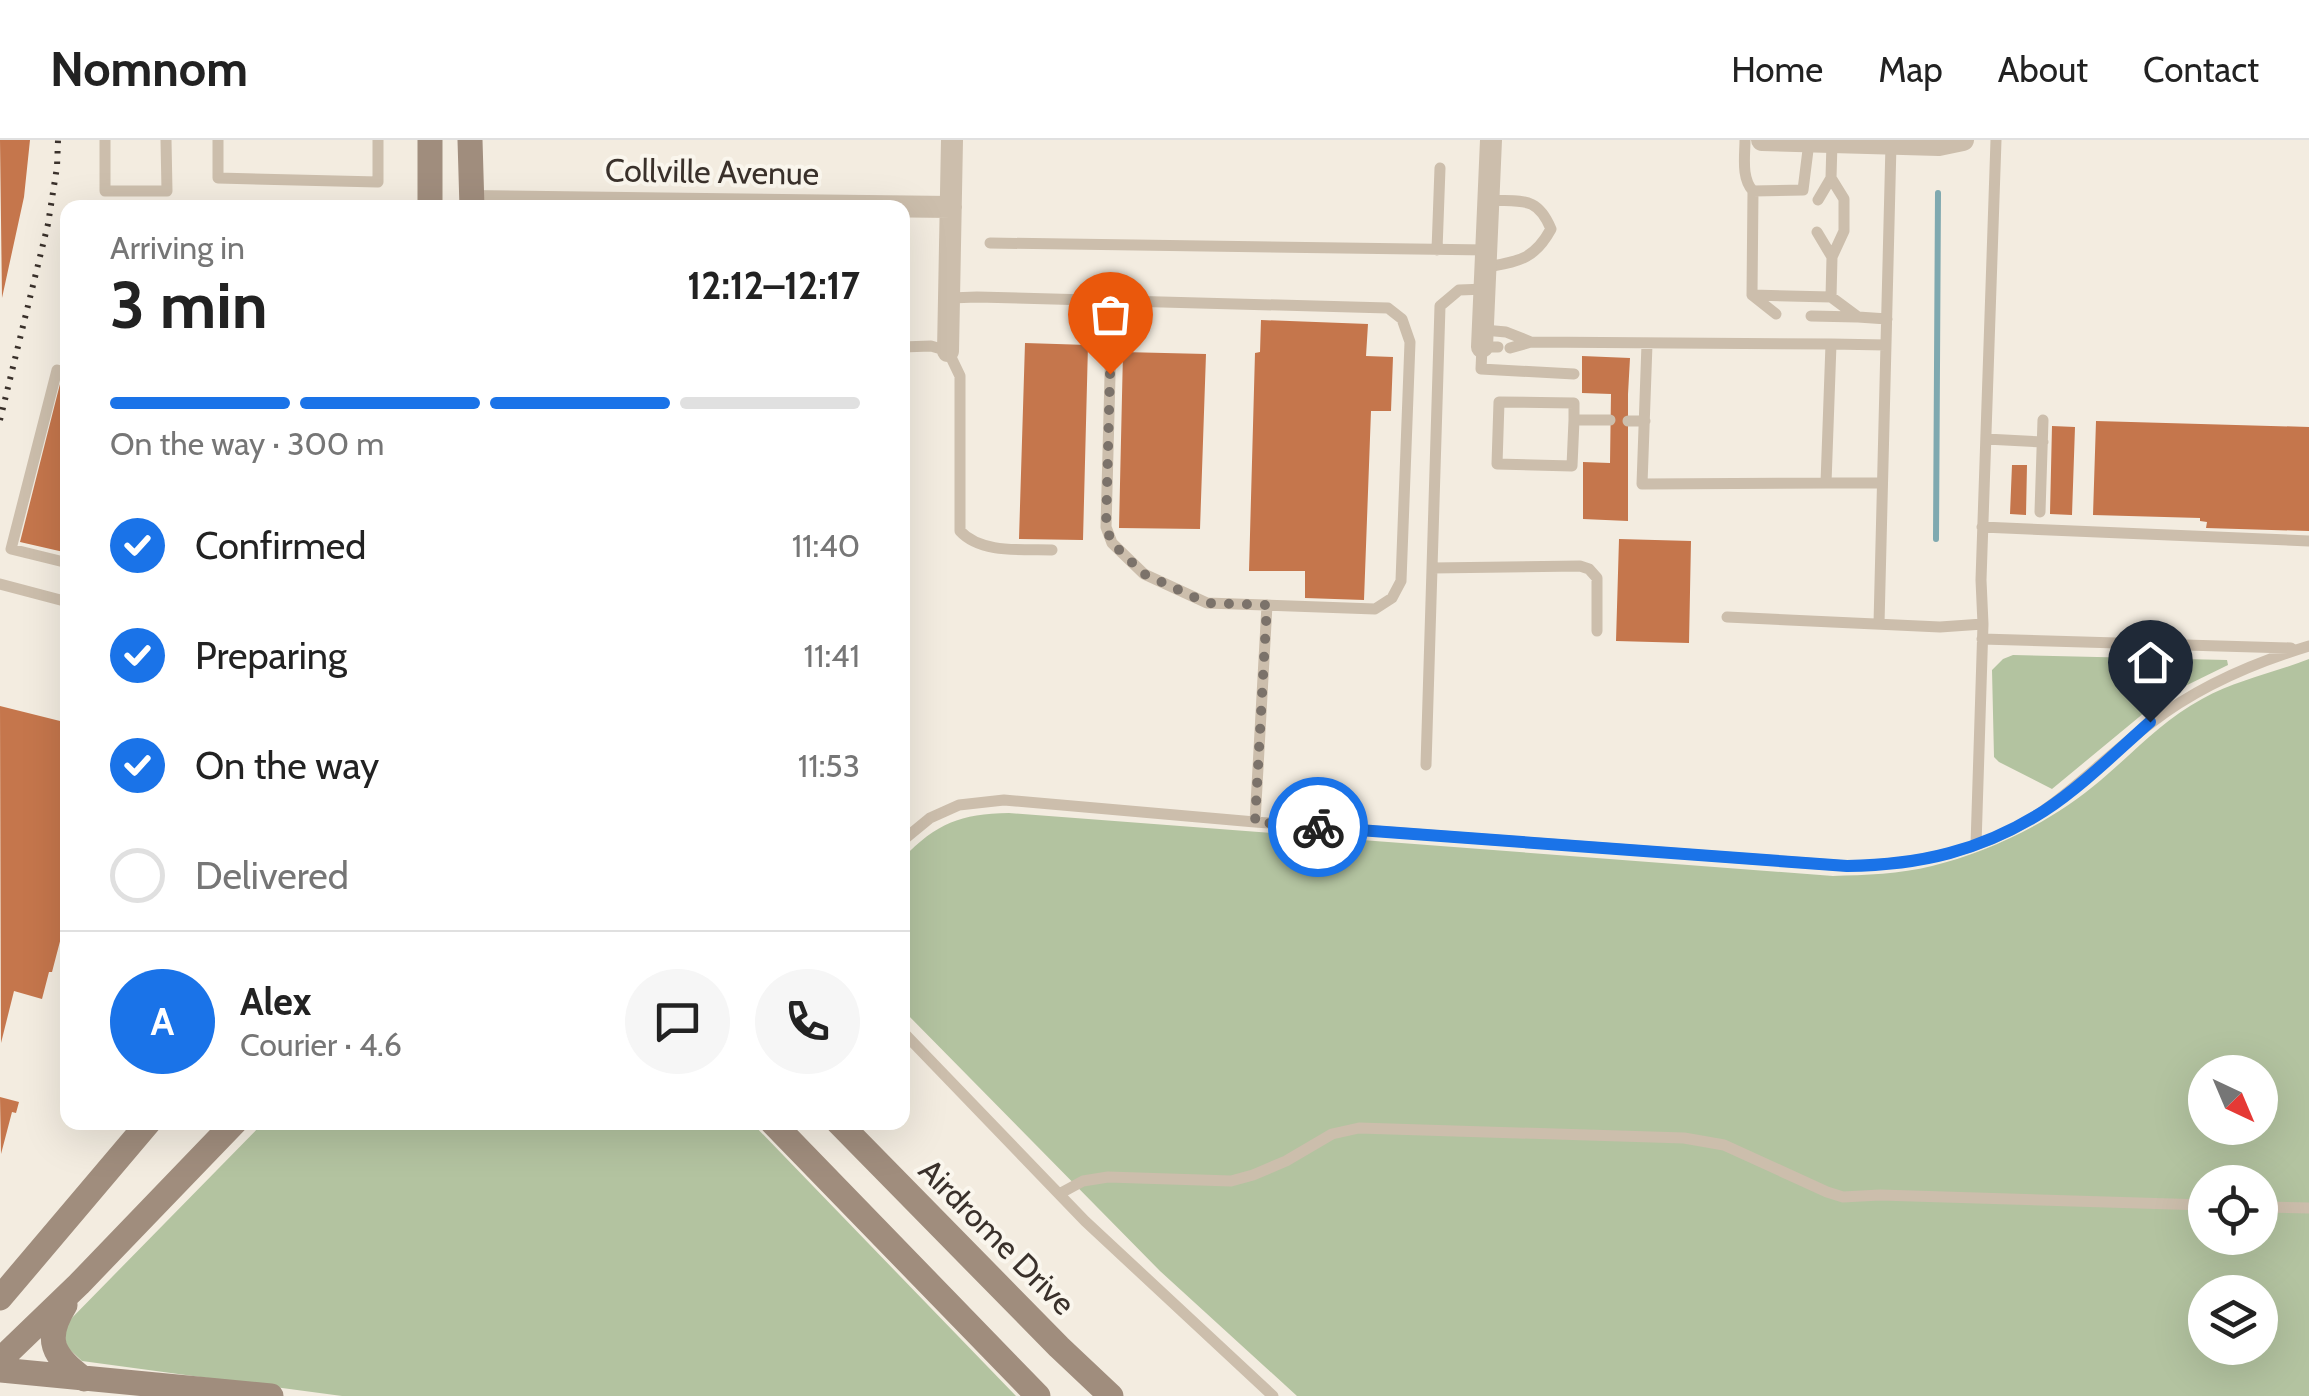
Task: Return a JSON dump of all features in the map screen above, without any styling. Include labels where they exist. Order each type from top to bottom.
[{"type":"main road","points":[[430,140],[430,200]]},
{"type":"main road","points":[[470,140],[472,200]]},
{"type":"main road","points":[[0,1298],[143,1130]]},
{"type":"main road","points":[[0,1360],[227,1130]]},
{"type":"main road","points":[[780,1130],[1033,1393]]},
{"type":"main road","name":"Airdrome Drive","points":[[846,1130],[1112,1396]]},
{"type":"main road","points":[[79,1284],[57,1318],[52,1334],[54,1351],[66,1366],[84,1378]]},
{"type":"main road","points":[[0,1370],[272,1396]]},
{"type":"street","points":[[948,351],[952,140]]},
{"type":"street","points":[[1491,140],[1487,269],[1493,343]]},
{"type":"street","points":[[1762,140],[1939,145],[1963,140]]},
{"type":"street","name":"Collville Avenue","points":[[910,207],[951,207]]},
{"type":"lane","points":[[105,140],[106,191],[166,190],[166,140]]},
{"type":"lane","points":[[218,140],[218,178],[378,182],[378,140]]},
{"type":"lane","points":[[1745,140],[1746,179],[1753,191],[1803,190],[1820,142]]},
{"type":"lane","points":[[1976,845],[1996,140]]},
{"type":"lane","points":[[1820,142],[1844,200],[1844,230],[1832,257],[1832,297]]},
{"type":"lane","points":[[1879,624],[1891,144]]},
{"type":"lane","points":[[1437,250],[1440,168]]},
{"type":"lane","points":[[1818,200],[1832,178]]},
{"type":"lane","points":[[1752,294],[1753,191]]},
{"type":"lane","points":[[1426,765],[1440,306],[1487,269],[1520,261],[1540,248],[1551,229],[1544,212],[1529,202],[1489,200]]},
{"type":"lane","points":[[1817,232],[1832,257]]},
{"type":"lane","points":[[990,243],[1437,250],[1487,269]]},
{"type":"lane","points":[[1752,294],[1832,297],[1858,317]]},
{"type":"lane","points":[[1752,294],[1776,314]]},
{"type":"lane","points":[[950,298],[1112,301],[1388,308],[1402,320],[1410,342],[1401,581],[1392,598],[1374,609],[1207,603],[1144,574],[1112,543],[1106,527],[1112,301]]},
{"type":"lane","points":[[1811,316],[1887,319]]},
{"type":"lane","points":[[1531,342],[1506,332],[1493,343],[1481,369],[1574,374]]},
{"type":"lane","points":[[1493,343],[1886,345]]},
{"type":"lane","points":[[1648,344],[1642,484],[1882,483]]},
{"type":"lane","points":[[1826,483],[1831,344]]},
{"type":"lane","points":[[910,347],[931,346],[948,351],[960,376],[960,531],[969,540],[987,546],[1052,550]]},
{"type":"lane","points":[[60,371],[57,370],[11,549],[60,561]]},
{"type":"lane","points":[[1499,402],[1574,404],[1574,420],[1572,466],[1497,464],[1499,402]]},
{"type":"lane","points":[[1574,420],[1610,420]]},
{"type":"lane","points":[[2040,512],[2044,420]]},
{"type":"lane","points":[[1628,421],[1644,421]]},
{"type":"lane","points":[[1986,439],[2042,442]]},
{"type":"lane","points":[[1982,528],[2309,541]]},
{"type":"lane","points":[[1432,568],[1580,566],[1597,578],[1597,631]]},
{"type":"lane","points":[[0,584],[60,600]]},
{"type":"lane","points":[[1255,822],[1267,605]]},
{"type":"lane","points":[[1727,617],[1940,627],[1983,624]]},
{"type":"lane","points":[[1982,639],[2304,647]]},
{"type":"lane","points":[[910,834],[930,818],[959,806],[1004,800],[1255,822],[1889,866],[1976,845],[2012,830],[2047,808],[2150,722],[2198,691],[2304,647]]},
{"type":"lane","points":[[910,1039],[1059,1194],[1273,1396]]},
{"type":"lane","points":[[1059,1194],[1083,1181],[1108,1177],[1231,1181],[1286,1161],[1332,1134],[1359,1128],[1684,1138],[1724,1145],[1843,1197],[2188,1204]]},
{"type":"lane","points":[[2278,1207],[2309,1208]]},
{"type":"green space","points":[[2013,655],[2227,660],[2228,665],[2150,708],[2052,789],[1994,757],[1992,670]]},
{"type":"green space","points":[[2309,659],[2309,1396],[1297,1396],[1160,1271],[910,1017],[910,852],[927,836],[963,818],[1009,813],[1833,876],[1895,872],[1955,860],[2021,833],[2082,795],[2162,726],[2202,699]]},
{"type":"green space","points":[[256,1130],[759,1130],[1016,1396],[342,1396],[82,1361],[67,1347],[63,1327]]},
{"type":"building","points":[[0,140],[30,140],[24,197],[2,298]]},
{"type":"building","points":[[1261,320],[1368,324],[1366,356],[1393,357],[1391,411],[1371,411],[1364,600],[1305,598],[1305,571],[1249,571],[1255,353],[1260,352]]},
{"type":"building","points":[[1025,343],[1088,345],[1083,540],[1019,539]]},
{"type":"building","points":[[1123,352],[1206,354],[1200,529],[1119,528]]},
{"type":"building","points":[[1582,356],[1630,358],[1628,521],[1583,519],[1583,462],[1610,463],[1611,394],[1582,393]]},
{"type":"building","points":[[60,384],[60,551],[20,542]]},
{"type":"building","points":[[2096,421],[2309,427],[2309,531],[2206,528],[2207,522],[2200,518],[2093,515]]},
{"type":"building","points":[[2052,426],[2075,427],[2072,515],[2050,514]]},
{"type":"building","points":[[2012,465],[2027,465],[2026,515],[2010,514]]},
{"type":"building","points":[[1619,539],[1691,541],[1689,643],[1616,641]]},
{"type":"building","points":[[0,706],[60,721],[60,941],[42,999],[14,991],[1,1043]]},
{"type":"building","points":[[0,1097],[19,1102],[16,1113],[12,1112],[1,1154]]},
{"type":"waterway","points":[[1936,539],[1938,193]]},
{"type":"railway","points":[[0,420],[48,224],[58,140]]},
{"type":"way so far","points":[[1110,374],[1106,527],[1112,543],[1144,574],[1207,603],[1267,605],[1255,822],[1318,827]]},
{"type":"route","points":[[1318,827],[1889,866],[1950,854],[2012,830],[2047,808],[2150,722]]}]
